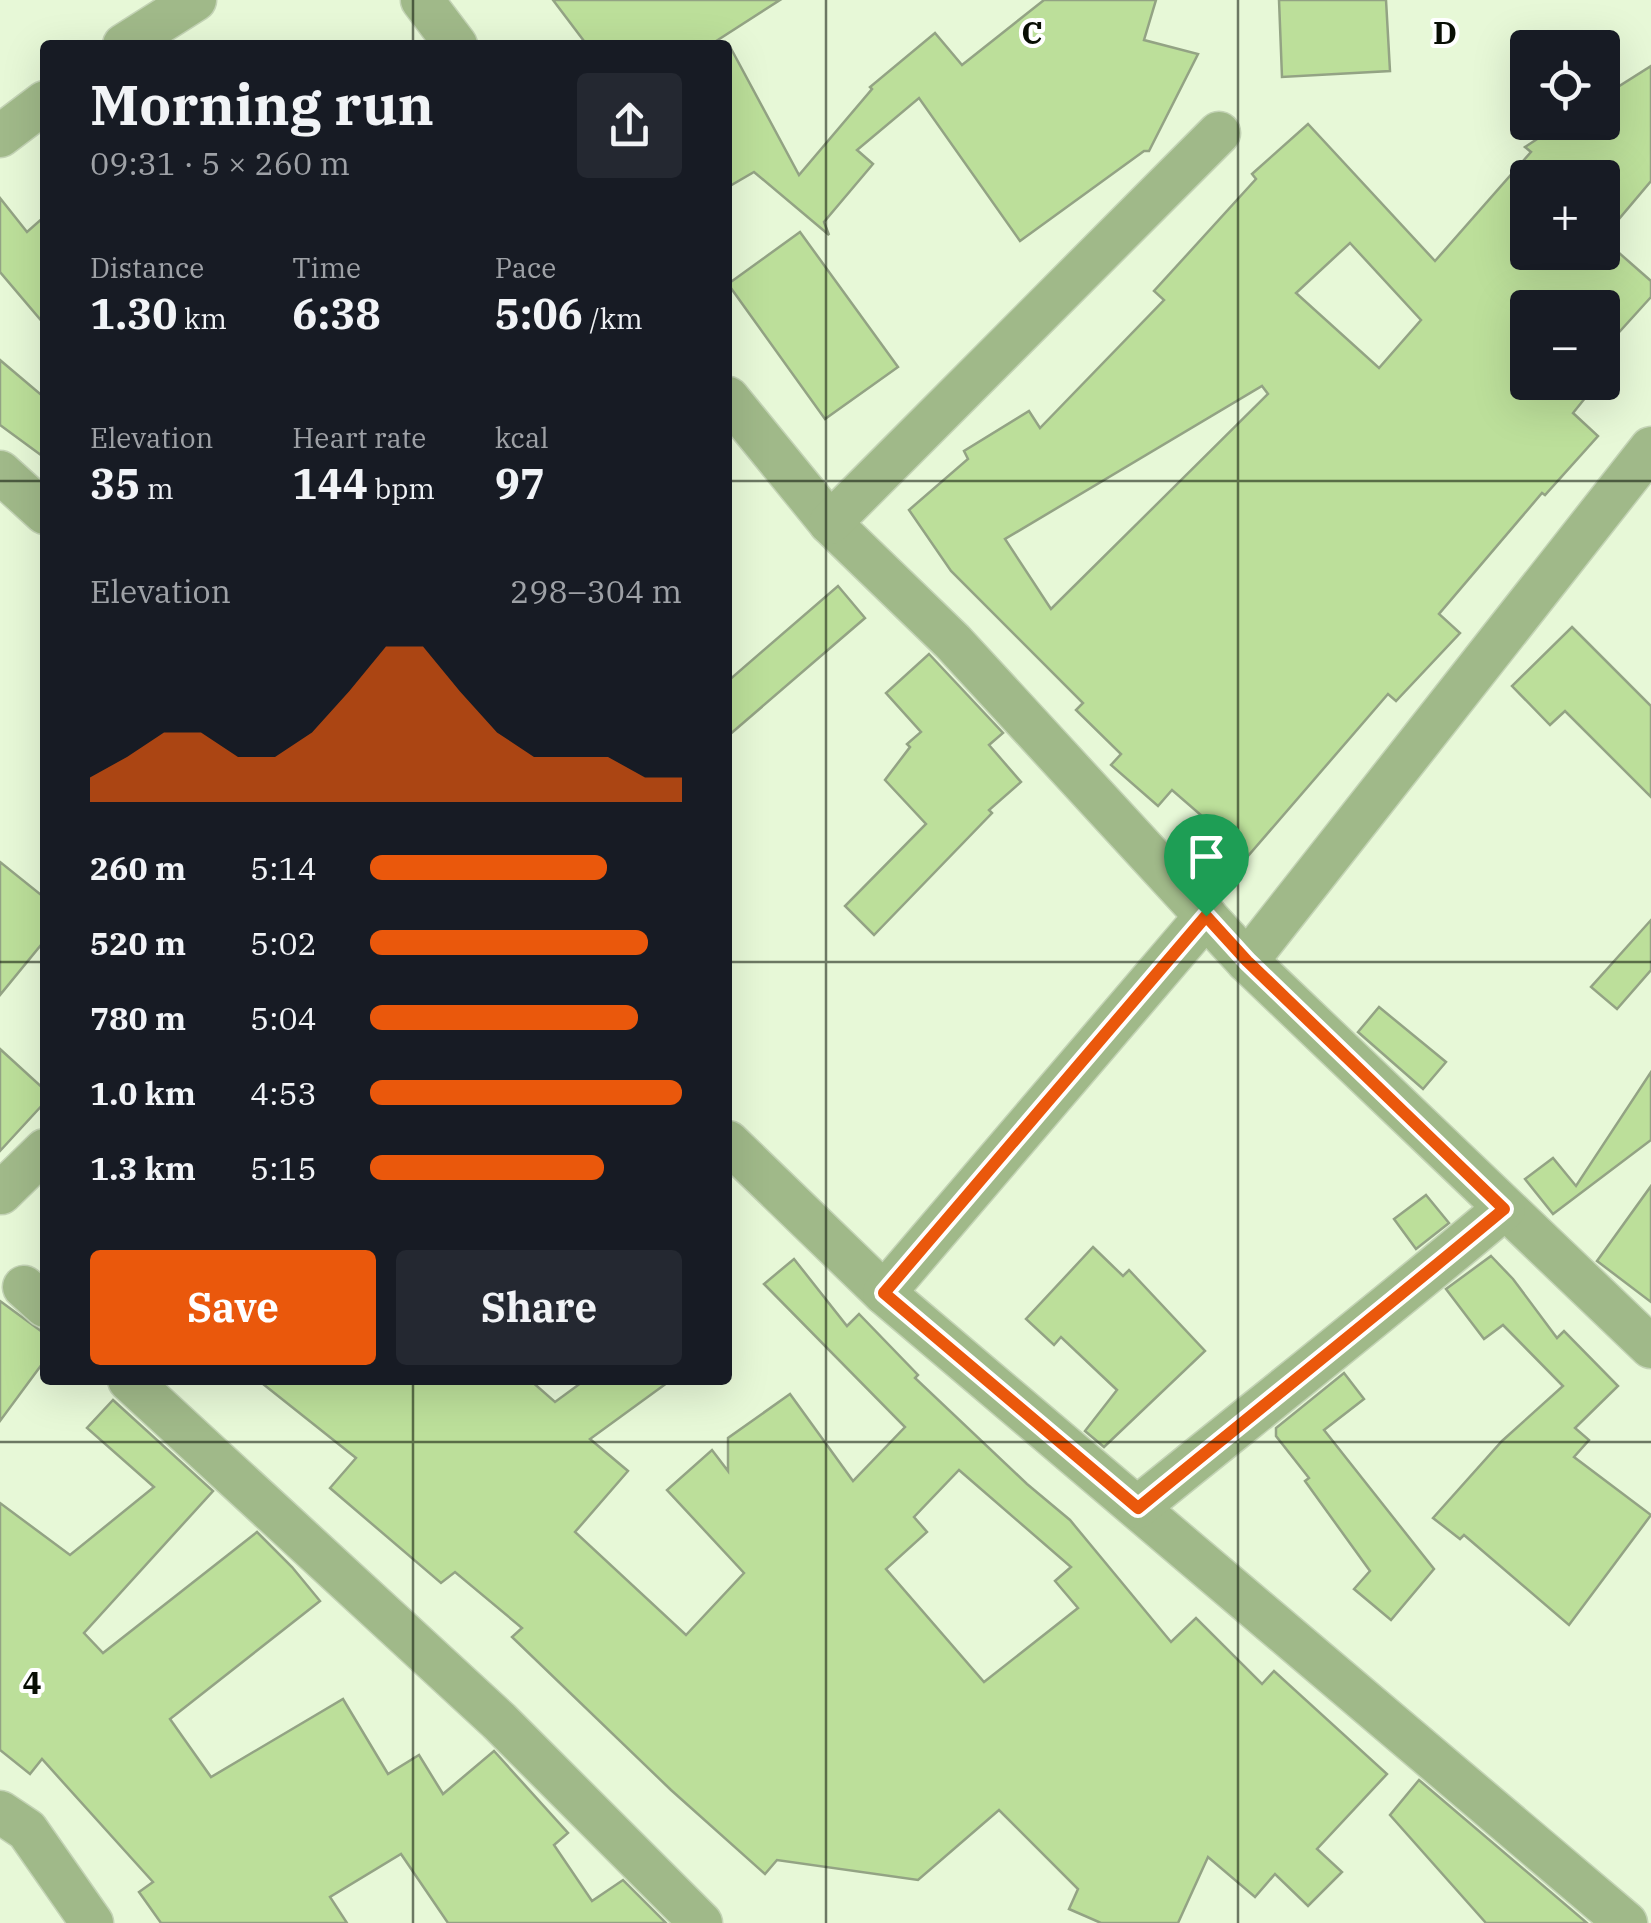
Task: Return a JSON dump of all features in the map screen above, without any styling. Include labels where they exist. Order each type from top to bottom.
[{"type":"street","points":[[132,40],[195,0]]},
{"type":"street","points":[[422,0],[452,40]]},
{"type":"street","points":[[0,136],[40,106]]},
{"type":"street","points":[[830,523],[1219,134]]},
{"type":"street","points":[[732,403],[830,523],[953,642],[1247,961],[1651,1347]]},
{"type":"street","points":[[1247,961],[1651,448]]},
{"type":"street","points":[[884,1293],[1206,916]]},
{"type":"street","points":[[732,1146],[884,1293],[1626,1923]]},
{"type":"street","points":[[2,1193],[40,1155]]},
{"type":"street","points":[[1138,1508],[1504,1209]]},
{"type":"street","points":[[135,1385],[499,1721],[700,1923]]},
{"type":"street","points":[[0,1812],[26,1830],[92,1923]]},
{"type":"building","points":[[553,0],[780,0],[718,40],[583,40]]},
{"type":"building","points":[[1044,0],[1156,0],[1144,40],[1198,54],[1149,151],[1020,241],[919,98],[857,150],[873,164],[824,222],[829,235],[754,172],[732,185],[732,50],[799,175],[870,87],[935,33],[962,65]]},
{"type":"building","points":[[1279,0],[1386,0],[1390,71],[1282,77]]},
{"type":"building","points":[[1651,66],[1651,181],[1620,218],[1620,160],[1524,160],[1531,152],[1525,147],[1536,140],[1620,140],[1620,86]]},
{"type":"building","points":[[1308,124],[1435,261],[1510,176],[1510,270],[1620,270],[1620,254],[1651,281],[1651,297],[1620,331],[1620,290],[1510,290],[1510,400],[1583,400],[1573,413],[1598,436],[1545,495],[1542,493],[1439,614],[1460,633],[1396,701],[1388,694],[1248,856],[1172,790],[1158,806],[1111,765],[1121,754],[1076,710],[1083,703],[951,571],[909,510],[968,459],[964,451],[1029,411],[1040,428],[1164,300],[1154,291],[1256,179],[1252,174]],"holes":[[[1350,243],[1421,320],[1379,368],[1296,293]],[[1262,386],[1268,394],[1051,609],[1005,539]]]},
{"type":"building","points":[[0,198],[27,232],[40,220],[40,319],[0,272]]},
{"type":"building","points":[[800,232],[898,367],[825,419],[732,290],[732,281]]},
{"type":"building","points":[[0,360],[40,394],[40,454],[0,425]]},
{"type":"building","points":[[838,586],[865,618],[732,733],[732,678]]},
{"type":"building","points":[[1572,627],[1651,706],[1651,797],[1565,711],[1550,725],[1512,686]]},
{"type":"building","points":[[929,654],[1003,733],[989,745],[1021,782],[989,810],[992,813],[874,935],[845,906],[926,824],[885,780],[910,747],[907,744],[921,732],[886,693]]},
{"type":"building","points":[[0,862],[40,894],[40,946],[0,995]]},
{"type":"building","points":[[1651,920],[1651,970],[1617,1009],[1591,987]]},
{"type":"building","points":[[1379,1007],[1446,1062],[1423,1089],[1358,1032]]},
{"type":"building","points":[[0,1049],[40,1085],[40,1107],[0,1151]]},
{"type":"building","points":[[1651,1072],[1651,1140],[1553,1214],[1525,1179],[1553,1158],[1576,1186]]},
{"type":"building","points":[[1651,1186],[1651,1302],[1597,1261]]},
{"type":"building","points":[[1426,1195],[1449,1223],[1416,1249],[1394,1219]]},
{"type":"building","points":[[1093,1247],[1123,1276],[1129,1270],[1205,1351],[1104,1447],[1085,1431],[1117,1390],[1061,1337],[1054,1345],[1026,1319]]},
{"type":"building","points":[[1491,1256],[1557,1338],[1564,1331],[1618,1386],[1575,1428],[1589,1440],[1574,1457],[1651,1515],[1569,1625],[1464,1535],[1460,1539],[1433,1518],[1502,1441],[1563,1386],[1503,1325],[1484,1339],[1446,1289]]},
{"type":"building","points":[[794,1259],[847,1326],[859,1314],[918,1375],[915,1378],[1070,1520],[1171,1642],[1196,1618],[1262,1684],[1274,1671],[1387,1774],[1317,1849],[1342,1872],[1308,1906],[1275,1874],[1255,1897],[1208,1857],[1178,1923],[1101,1923],[1069,1909],[1078,1889],[999,1810],[918,1880],[777,1860],[765,1874],[512,1637],[522,1628],[455,1572],[441,1583],[330,1488],[356,1458],[264,1385],[536,1385],[555,1402],[578,1385],[664,1385],[590,1439],[628,1471],[575,1532],[686,1635],[744,1573],[667,1490],[712,1450],[728,1471],[728,1438],[790,1394],[853,1481],[905,1427],[764,1284]],"holes":[[[959,1470],[1071,1567],[1055,1581],[1078,1608],[984,1682],[886,1569],[927,1532],[914,1517]]]},
{"type":"building","points":[[0,1301],[40,1330],[40,1367],[0,1421]]},
{"type":"building","points":[[1344,1373],[1364,1399],[1324,1430],[1434,1569],[1391,1620],[1354,1589],[1370,1571],[1305,1481],[1309,1478],[1276,1436],[1276,1428]]},
{"type":"building","points":[[113,1400],[213,1491],[84,1633],[103,1653],[257,1532],[320,1601],[170,1719],[211,1777],[343,1699],[388,1774],[419,1755],[443,1794],[494,1751],[568,1833],[554,1845],[592,1901],[623,1880],[666,1923],[448,1923],[401,1854],[330,1897],[347,1923],[161,1923],[139,1892],[153,1882],[42,1759],[30,1774],[0,1750],[0,1503],[70,1555],[154,1487],[87,1428]]},
{"type":"building","points":[[1419,1780],[1587,1923],[1486,1923],[1390,1815]]},
{"type":"route","points":[[1206,916],[1247,961],[1504,1209],[1138,1508],[884,1293],[1206,916]]}]
